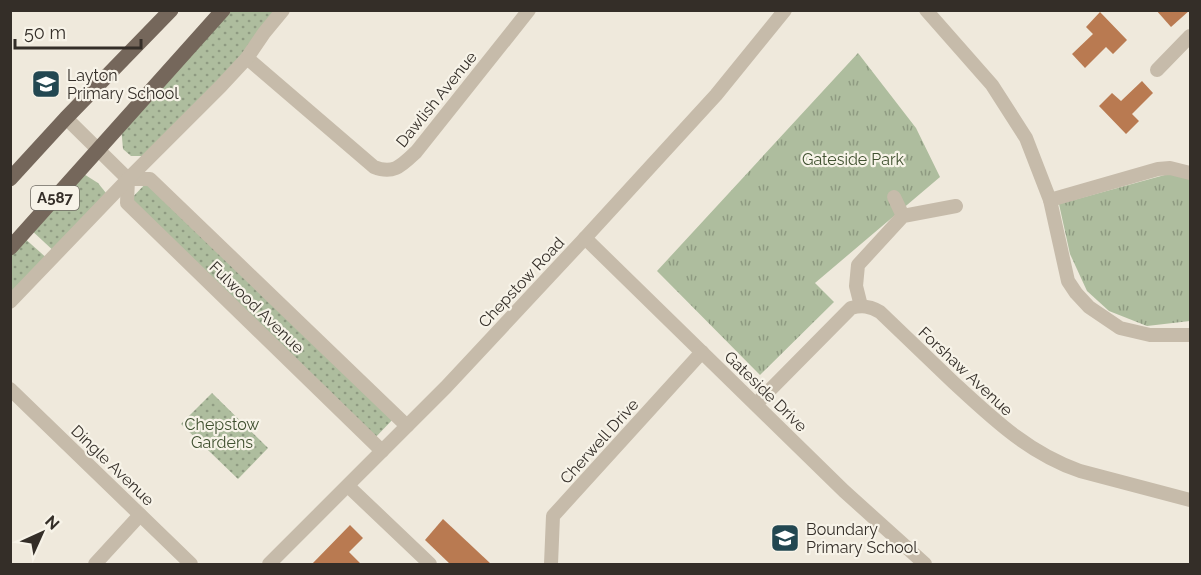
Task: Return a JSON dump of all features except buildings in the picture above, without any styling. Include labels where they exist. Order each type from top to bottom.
[{"type":"main road","name":"A587","points":[[10,179],[171,10]]},
{"type":"main road","name":"A587","points":[[10,248],[223,10]]},
{"type":"street","points":[[10,302],[247,58],[284,10]]},
{"type":"street","name":"Dawlish Avenue","points":[[247,58],[374,167],[391,171],[401,167],[416,152],[529,10]]},
{"type":"street","name":"Chepstow Road","points":[[269,564],[382,451],[585,238],[716,95],[784,10]]},
{"type":"street","points":[[927,10],[975,64],[1010,111],[1026,138],[1050,200],[1068,281],[1089,307],[1120,328],[1136,333],[1168,336],[1191,335]]},
{"type":"street","points":[[1157,70],[1191,36]]},
{"type":"street","points":[[66,118],[128,179]]},
{"type":"street","points":[[1050,200],[1158,169],[1170,168],[1191,173]]},
{"type":"street","name":"Fulwood Avenue","points":[[382,451],[127,203],[128,179],[150,178],[406,426]]},
{"type":"street","points":[[894,197],[903,216]]},
{"type":"street","points":[[756,404],[851,308],[861,306],[856,286],[858,265],[903,216],[956,206]]},
{"type":"street","name":"Gateside Drive","points":[[585,238],[844,491],[925,564]]},
{"type":"street","name":"Forshaw Avenue","points":[[861,306],[871,307],[880,312],[1002,428],[1045,455],[1080,471],[1191,500]]},
{"type":"street","name":"Cherwell Drive","points":[[551,564],[553,516],[702,352]]},
{"type":"street","name":"Dingle Avenue","points":[[10,388],[191,564]]},
{"type":"street","points":[[348,486],[430,564]]},
{"type":"street","points":[[94,564],[140,515]]},
{"type":"green space","points":[[223,11],[279,11],[279,15],[151,156],[131,156],[123,149],[121,126]]},
{"type":"green space","name":"Gateside Park","points":[[858,53],[916,128],[940,177],[815,283],[834,302],[760,375],[657,271]]},
{"type":"green space","points":[[79,171],[98,183],[110,198],[57,254],[29,228]]},
{"type":"green space","points":[[1172,173],[1190,178],[1190,321],[1147,326],[1109,311],[1087,291],[1070,254],[1059,204]]},
{"type":"green space","points":[[150,179],[396,416],[372,441],[127,203]]},
{"type":"green space","points":[[22,236],[50,261],[11,303],[11,248]]},
{"type":"green space","name":"Chepstow Gardens","points":[[212,393],[268,448],[238,479],[181,424]]},
{"type":"place","name":"Layton Primary School","points":[[46,84]]},
{"type":"place","name":"Boundary Primary School","points":[[785,538]]}]
